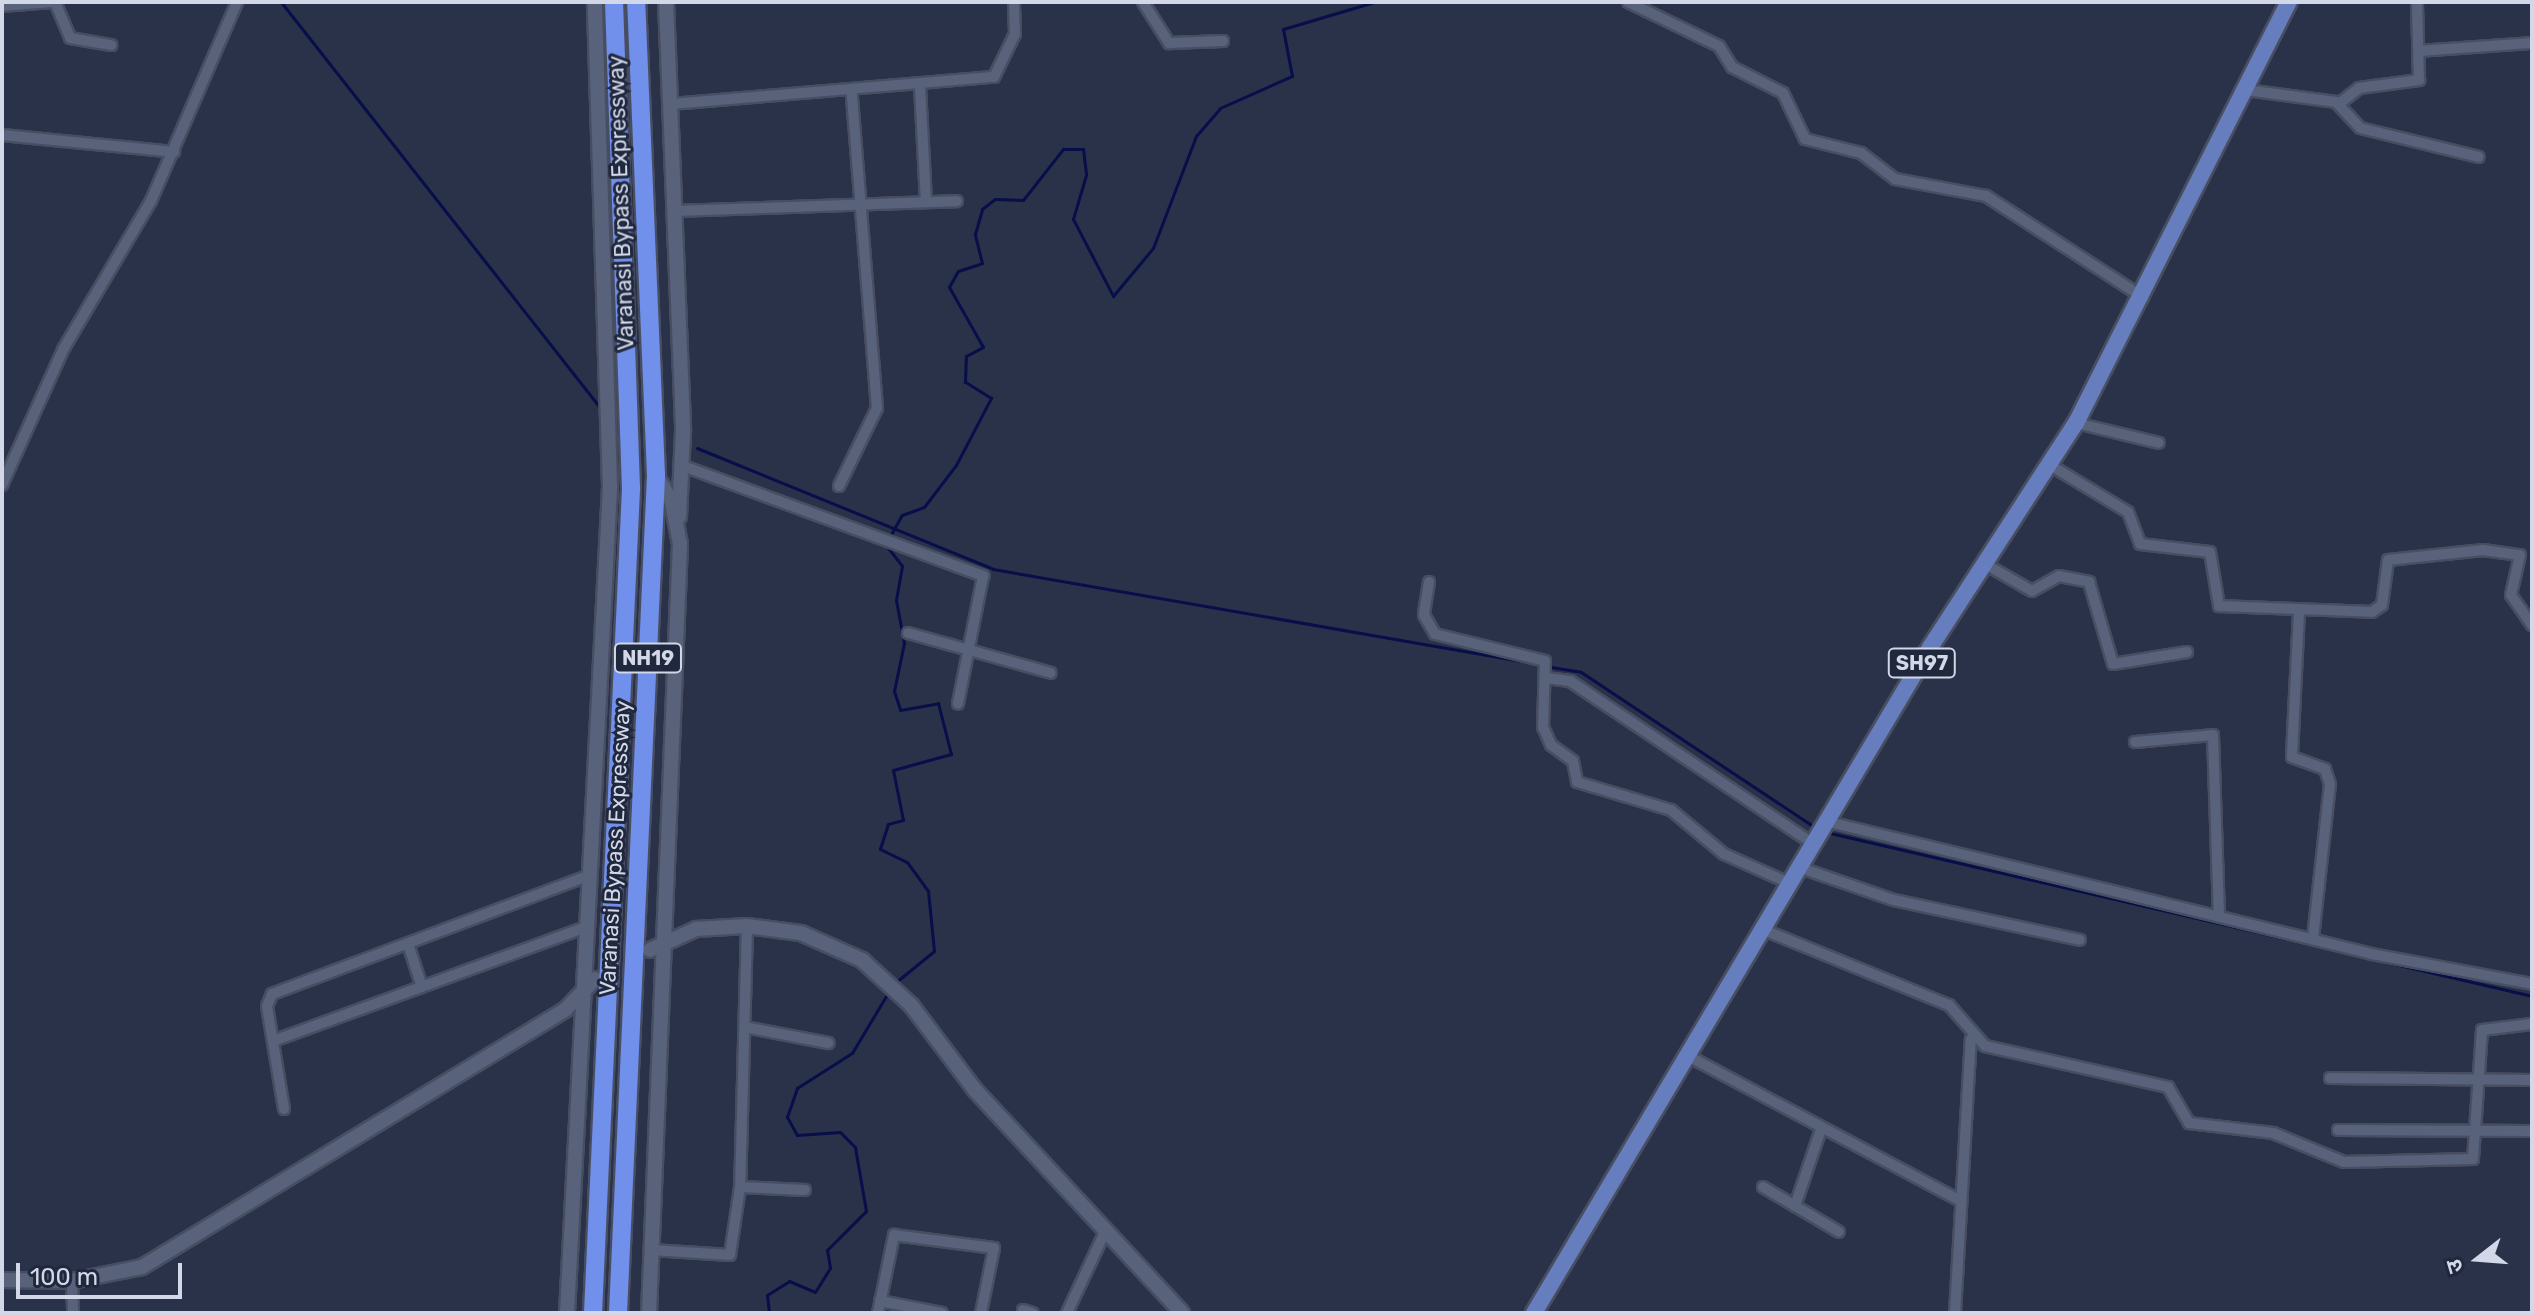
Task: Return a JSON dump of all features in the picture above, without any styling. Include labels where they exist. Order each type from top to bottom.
[{"type":"highway","name":"Varanasi Bypass Expressway","points":[[593,1313],[631,488],[614,2]]},
{"type":"highway","name":"Varanasi Bypass Expressway","points":[[618,1313],[656,475],[636,2]]},
{"type":"main road","name":"SH97","points":[[1534,1313],[1985,564],[2076,423],[2143,297],[2289,2]]},
{"type":"street","points":[[2,6],[54,2],[70,38],[111,45]]},
{"type":"street","points":[[2,485],[64,348],[174,152],[237,2]]},
{"type":"street","points":[[567,1313],[580,995],[587,927],[610,486],[595,2]]},
{"type":"street","points":[[649,1313],[667,943],[678,519],[683,466],[666,2]]},
{"type":"street","points":[[670,104],[852,94],[1001,74],[1015,34],[1014,2]]},
{"type":"street","points":[[1143,2],[1169,43],[1223,41]]},
{"type":"street","points":[[1628,2],[1719,46],[1732,67],[1783,93],[1805,139],[1861,153],[1895,179],[1986,196],[2143,297]]},
{"type":"street","points":[[2340,103],[2359,88],[2415,84],[2420,51],[2417,2]]},
{"type":"street","points":[[2420,51],[2532,43]]},
{"type":"street","points":[[920,87],[926,200]]},
{"type":"street","points":[[2246,90],[2340,103],[2360,128],[2479,157]]},
{"type":"street","points":[[839,486],[877,408],[852,94]]},
{"type":"street","points":[[2,135],[174,152]]},
{"type":"street","points":[[674,211],[859,200],[957,201]]},
{"type":"street","points":[[2076,423],[2159,443]]},
{"type":"street","points":[[2050,465],[2128,512],[2140,544],[2210,552],[2219,606],[2299,612],[2379,610],[2385,563],[2395,557],[2494,551],[2521,557],[2511,595],[2532,625]]},
{"type":"street","points":[[683,466],[876,540],[983,576],[958,704]]},
{"type":"street","points":[[656,475],[678,519]]},
{"type":"street","points":[[1985,564],[2032,591],[2059,576],[2089,582],[2113,664],[2187,652]]},
{"type":"street","points":[[1429,582],[1424,615],[1435,634],[1529,654],[1545,661],[1546,739],[1573,761],[1577,782],[1671,810],[1724,854],[1791,884]]},
{"type":"street","points":[[2299,612],[2292,757],[2325,769],[2330,784],[2313,939]]},
{"type":"street","points":[[908,633],[1051,673]]},
{"type":"street","points":[[1546,678],[1570,681],[1815,845]]},
{"type":"street","points":[[2135,742],[2213,735],[2219,916]]},
{"type":"street","points":[[1829,822],[2313,939],[2532,984]]},
{"type":"street","points":[[1801,868],[1894,900],[2080,940]]},
{"type":"street","points":[[284,1109],[273,1041],[272,994],[590,875]]},
{"type":"street","points":[[652,1250],[730,1255],[740,1187],[747,926]]},
{"type":"street","points":[[650,950],[696,929],[747,926],[801,933],[862,960],[911,1005],[975,1090],[1182,1313]]},
{"type":"street","points":[[273,1041],[587,927]]},
{"type":"street","points":[[1764,930],[1949,1005],[1971,1039],[1955,1313]]},
{"type":"street","points":[[408,944],[422,987]]},
{"type":"street","points":[[2,1280],[72,1281],[142,1267],[580,995],[595,979]]},
{"type":"street","points":[[1971,1039],[2168,1087],[2189,1123],[2273,1133],[2330,1160],[2463,1163],[2476,1153],[2485,1027],[2532,1024]]},
{"type":"street","points":[[745,1027],[828,1043]]},
{"type":"street","points":[[1690,1057],[1961,1201]]},
{"type":"street","points":[[2330,1078],[2532,1080]]},
{"type":"street","points":[[1795,1206],[1821,1129]]},
{"type":"street","points":[[2338,1130],[2532,1131]]},
{"type":"street","points":[[740,1187],[805,1190]]},
{"type":"street","points":[[1763,1187],[1839,1232]]},
{"type":"street","points":[[1067,1313],[1075,1282],[1105,1232]]},
{"type":"street","points":[[878,1313],[894,1235],[994,1248],[981,1313]]},
{"type":"street","points":[[72,1281],[73,1313]]},
{"type":"street","points":[[880,1301],[942,1313]]},
{"type":"waterway","points":[[281,2],[598,405]]},
{"type":"waterway","points":[[889,538],[902,515],[924,507],[956,465],[991,398],[965,382],[966,356],[983,347],[949,287],[958,271],[982,263],[975,234],[982,209],[995,199],[1023,200],[1063,149],[1083,149],[1086,175],[1073,219],[1113,296],[1153,248],[1196,136],[1220,108],[1292,76],[1283,29],[1374,2]]},
{"type":"waterway","points":[[697,448],[993,569],[1533,663]]},
{"type":"waterway","points":[[885,544],[902,566],[896,600],[904,643],[894,691],[900,710],[938,703],[951,754],[893,770],[903,820],[888,824],[880,849],[907,862],[928,891],[934,951],[896,982]]},
{"type":"waterway","points":[[1551,667],[1581,672],[1816,828]]},
{"type":"waterway","points":[[1830,833],[2532,996]]},
{"type":"waterway","points":[[769,1313],[767,1295],[789,1281],[815,1292],[830,1268],[827,1250],[866,1211],[855,1147],[840,1132],[797,1135],[787,1117],[797,1088],[852,1053],[889,991]]}]
